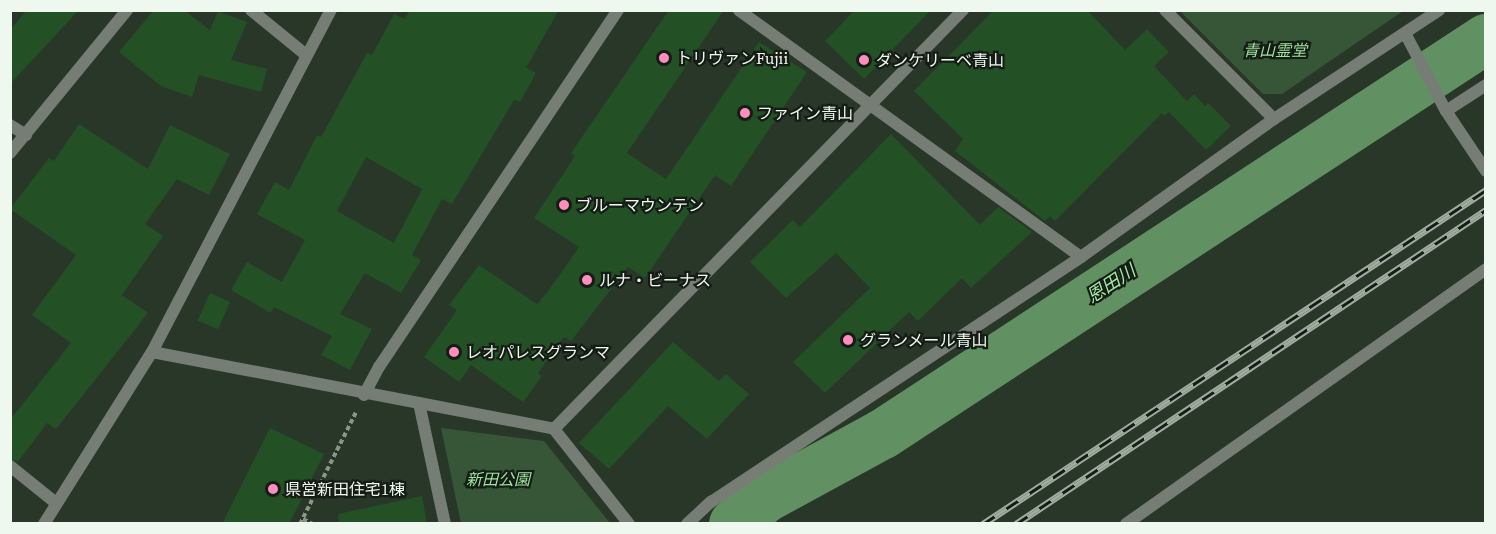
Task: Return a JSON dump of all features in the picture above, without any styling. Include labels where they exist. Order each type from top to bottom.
[{"type":"street","points":[[10,153],[127,10]]},
{"type":"street","points":[[251,10],[305,54]]},
{"type":"street","points":[[44,524],[152,352],[305,54],[331,10]]},
{"type":"street","points":[[364,395],[618,10]]},
{"type":"street","points":[[739,10],[1081,257]]},
{"type":"street","points":[[554,429],[963,10]]},
{"type":"street","points":[[1164,10],[1274,119]]},
{"type":"street","points":[[687,524],[711,502],[1081,257],[1274,119],[1439,10]]},
{"type":"street","points":[[1406,33],[1446,111],[1485,171]]},
{"type":"street","points":[[1446,111],[1485,86]]},
{"type":"street","points":[[10,124],[26,135]]},
{"type":"street","points":[[1126,524],[1485,269]]},
{"type":"street","points":[[152,352],[364,395],[419,403],[554,429],[629,524]]},
{"type":"street","points":[[419,403],[445,524]]},
{"type":"street","points":[[10,466],[56,503]]},
{"type":"path","points":[[314,524],[301,521],[364,395]]},
{"type":"green space","name":"青山霊堂","points":[[1180,11],[1403,11],[1282,94],[1263,94]]},
{"type":"green space","name":"新田公園","points":[[441,428],[544,441],[610,523],[461,523]]},
{"type":"building","points":[[27,10],[79,10],[10,84],[10,30]]},
{"type":"building","points":[[154,10],[184,10],[210,30],[218,11],[247,22],[231,60],[267,69],[261,92],[199,75],[192,97],[161,86],[119,52]]},
{"type":"building","points":[[410,10],[559,10],[526,68],[536,73],[520,102],[514,100],[452,204],[442,199],[412,255],[421,260],[401,293],[365,273],[340,314],[372,329],[350,370],[321,355],[332,336],[274,307],[271,313],[231,290],[247,262],[282,282],[305,240],[257,214],[275,182],[289,190],[317,135],[321,137],[367,53],[372,55],[394,14],[405,19]],"holes":[[[366,157],[422,189],[394,243],[337,211]]]},
{"type":"building","points":[[669,10],[724,10],[627,153],[666,179],[759,42],[807,72],[731,186],[715,175],[645,278],[628,267],[571,341],[564,337],[538,373],[542,376],[523,402],[471,365],[459,382],[424,357],[457,310],[449,305],[479,265],[537,304],[549,290],[579,247],[534,218],[575,156],[571,153]]},
{"type":"building","name":"ダンケリーベ青山","points":[[855,10],[931,10],[864,79],[825,41]]},
{"type":"building","points":[[994,10],[1087,10],[1125,50],[1147,29],[1169,52],[1154,66],[1187,101],[1194,94],[1205,106],[1208,103],[1231,126],[1206,150],[1169,112],[1164,116],[1162,113],[1055,221],[1050,216],[1045,221],[955,151],[963,139],[914,91]]},
{"type":"building","points":[[79,124],[148,169],[170,125],[230,154],[209,195],[177,179],[145,224],[163,236],[122,295],[148,313],[56,429],[47,423],[18,462],[10,458],[10,420],[71,343],[32,315],[76,255],[10,209],[49,158],[54,161]]},
{"type":"building","points":[[891,134],[980,225],[998,207],[1032,232],[971,288],[962,278],[918,321],[909,312],[825,393],[793,362],[870,288],[836,253],[786,298],[750,262],[793,220],[800,227]]},
{"type":"building","points":[[210,293],[230,302],[218,329],[198,320]]},
{"type":"building","points":[[673,342],[719,381],[726,374],[749,394],[707,439],[668,406],[609,469],[579,443]]},
{"type":"building","name":"県営新田住宅1棟","points":[[270,428],[324,454],[289,524],[222,524]]},
{"type":"building","points":[[422,496],[427,524],[339,524],[338,514]]},
{"type":"waterway","name":"恩田川","points":[[734,524],[765,498],[883,434],[1486,39]]},
{"type":"railway","points":[[983,524],[1486,190]]},
{"type":"railway","points":[[1016,524],[1486,210]]},
{"type":"place","name":"トリヴァンFujii","points":[[664,58]]},
{"type":"place","name":"ダンケリーベ青山","points":[[864,60]]},
{"type":"place","name":"ファイン青山","points":[[745,113]]},
{"type":"place","name":"ブルーマウンテン","points":[[564,205]]},
{"type":"place","name":"ルナ・ビーナス","points":[[587,280]]},
{"type":"place","name":"グランメール青山","points":[[848,340]]},
{"type":"place","name":"レオパレスグランマ","points":[[454,352]]},
{"type":"place","name":"県営新田住宅1棟","points":[[273,489]]}]
